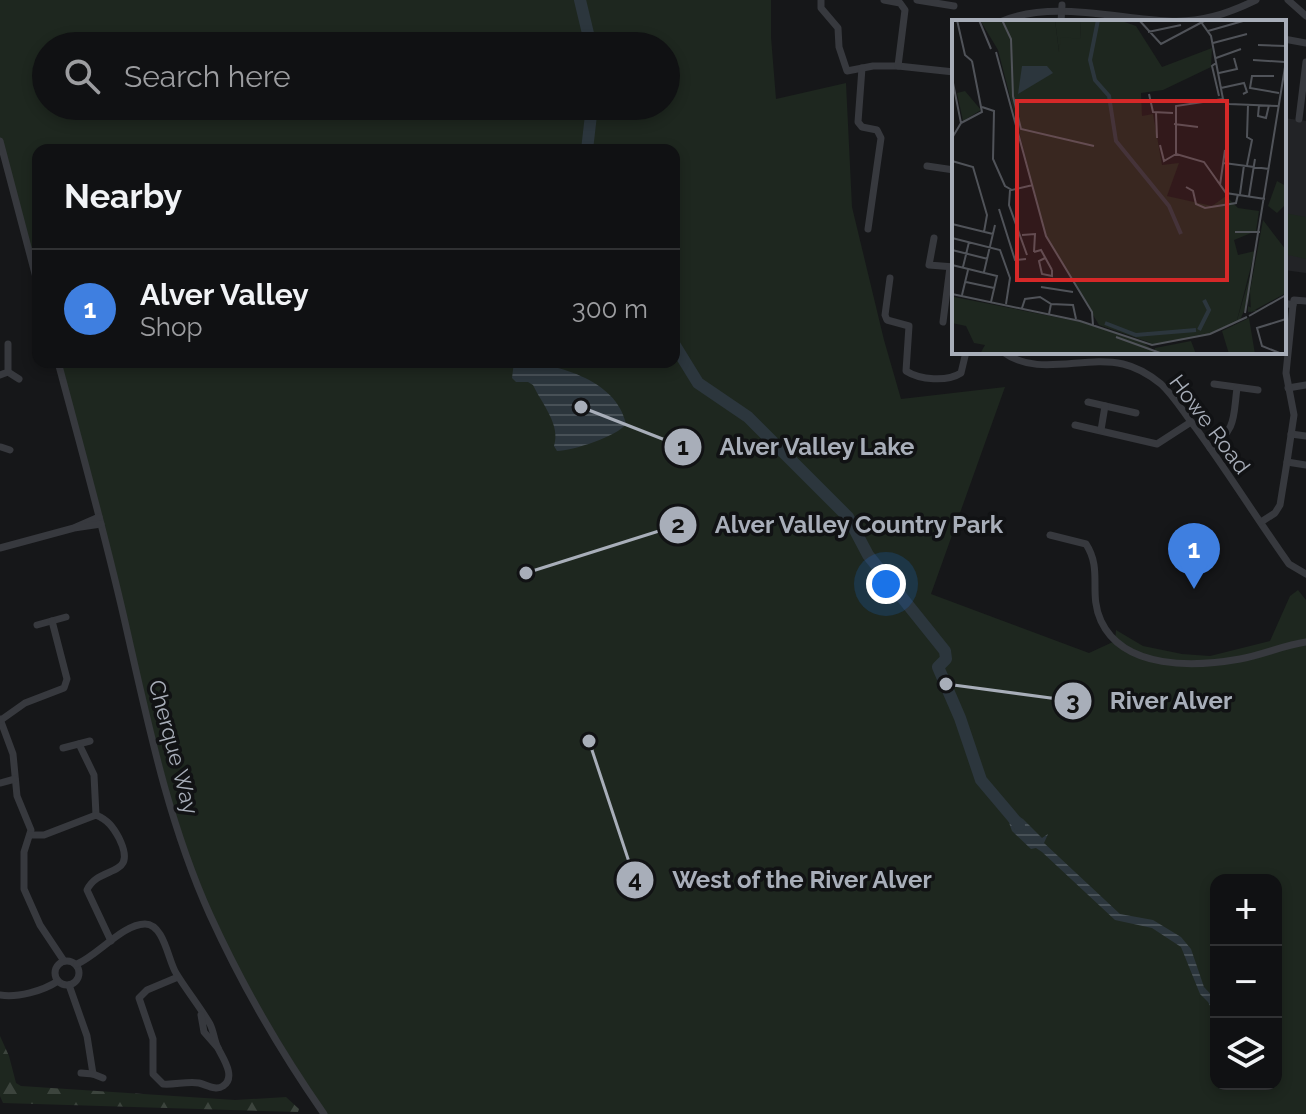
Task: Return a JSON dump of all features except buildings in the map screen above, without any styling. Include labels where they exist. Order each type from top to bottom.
[{"type":"street","points":[[821,0],[821,8],[838,28],[839,47],[847,71],[898,66],[952,72]]},
{"type":"street","points":[[884,0],[900,3],[905,10]]},
{"type":"street","points":[[898,66],[905,10],[916,0],[954,6]]},
{"type":"street","points":[[1193,20],[1222,15],[1256,0]]},
{"type":"street","points":[[1288,0],[1306,16]]},
{"type":"street","points":[[1004,20],[1023,9],[1087,4],[1159,20]]},
{"type":"street","points":[[1061,20],[1062,5]]},
{"type":"street","points":[[1286,39],[1306,43]]},
{"type":"street","points":[[1299,119],[1306,62]]},
{"type":"street","points":[[862,68],[858,122],[862,127],[877,130],[881,138],[868,229]]},
{"type":"street","points":[[0,141],[32,262]]},
{"type":"street","points":[[927,166],[952,170]]},
{"type":"street","points":[[934,238],[929,265],[952,267],[943,322]]},
{"type":"street","points":[[890,278],[885,315],[887,320],[909,326],[906,371],[913,376],[956,377],[961,373],[966,354]]},
{"type":"street","points":[[1261,522],[1275,513],[1280,505],[1294,415],[1286,373],[1293,305],[1294,300],[1306,301]]},
{"type":"street","points":[[1286,303],[1293,305]]},
{"type":"street","points":[[8,344],[4,374],[19,379]]},
{"type":"street","name":"Howe Road","points":[[1006,354],[1022,363],[1037,365],[1082,361],[1122,364],[1148,375],[1168,391],[1289,564],[1306,574]]},
{"type":"street","points":[[1080,354],[1082,361]]},
{"type":"street","name":"Cherque Way","points":[[60,368],[100,520],[149,730],[182,843],[232,962],[284,1056],[324,1114]]},
{"type":"street","points":[[1214,384],[1258,390]]},
{"type":"street","points":[[1288,388],[1306,385]]},
{"type":"street","points":[[1210,448],[1231,429],[1237,388]]},
{"type":"street","points":[[1088,402],[1136,413]]},
{"type":"street","points":[[1101,430],[1105,406]]},
{"type":"street","points":[[1075,425],[1157,444],[1191,422]]},
{"type":"street","points":[[1291,434],[1306,436]]},
{"type":"street","points":[[0,447],[10,450]]},
{"type":"street","points":[[1287,462],[1306,465]]},
{"type":"street","points":[[0,548],[100,520]]},
{"type":"street","points":[[1050,535],[1086,544],[1095,558],[1094,604],[1102,622],[1115,641],[1147,657],[1171,663],[1202,663],[1241,659],[1306,642]]},
{"type":"street","points":[[37,625],[66,617]]},
{"type":"street","points":[[52,621],[67,679],[64,688]]},
{"type":"street","points":[[64,688],[73,694]]},
{"type":"street","points":[[64,688],[25,703],[0,720],[10,743],[17,796],[30,825],[24,852],[24,889],[40,925],[64,961],[77,964],[136,926],[154,926],[178,977],[200,1012],[204,1032],[218,1048],[228,1069],[228,1080],[222,1087],[191,1082],[163,1084],[154,1078],[153,1039],[139,998],[147,990],[178,977]]},
{"type":"street","points":[[63,748],[90,741]]},
{"type":"street","points":[[79,744],[94,775],[96,815]]},
{"type":"street","points":[[0,783],[15,779]]},
{"type":"street","points":[[30,835],[44,835],[96,815]]},
{"type":"street","points":[[96,815],[113,827],[125,853],[121,866],[92,882],[87,890],[111,941]]},
{"type":"street","points":[[58,981],[56,972],[64,961]]},
{"type":"street","points":[[69,985],[76,976],[77,964]]},
{"type":"street","points":[[58,981],[69,985]]},
{"type":"street","points":[[0,995],[25,993],[58,981]]},
{"type":"street","points":[[69,985],[87,1036],[93,1074]]},
{"type":"street","points":[[81,1073],[103,1078]]},
{"type":"shaded area","points":[[1286,118],[1306,121],[1306,273],[1286,270]]},
{"type":"shaded area","points":[[513,368],[557,368],[581,376],[610,395],[620,408],[626,424],[594,442],[557,451],[550,415],[533,385],[516,382],[512,378]]},
{"type":"shaded area","points":[[1010,811],[1042,838],[1048,834],[1044,843],[1120,914],[1153,920],[1181,937],[1191,949],[1204,987],[1210,994],[1210,1006],[1200,994],[1181,947],[1152,928],[1115,920],[1042,852],[1031,849],[1012,831],[1007,817]]},
{"type":"green space","points":[[0,0],[771,0],[776,99],[846,83],[852,207],[901,399],[1005,387],[931,594],[1089,653],[1115,641],[1116,630],[1143,646],[1210,656],[1270,641],[1290,596],[1298,590],[1306,600],[1306,1114],[325,1114],[232,962],[182,843],[60,368],[680,368],[680,144],[32,144],[32,262],[0,141]]},
{"type":"green space","points":[[1286,213],[1306,217],[1306,259],[1286,254]]},
{"type":"green space","points":[[0,1036],[16,1083],[21,1086],[235,1100],[286,1097],[299,1109],[298,1112],[3,1103],[0,1096]]},
{"type":"waterway","points":[[580,0],[588,32]]},
{"type":"waterway","points":[[588,144],[590,120]]},
{"type":"waterway","points":[[680,354],[698,383],[748,417],[848,517],[868,555],[945,651],[946,659],[938,667],[960,718],[981,780],[1019,825]]},
{"type":"place","name":"Alver Valley Lake","points":[[581,407]]},
{"type":"place","name":"Alver Valley Country Park","points":[[526,573]]},
{"type":"place","name":"Alver Valley","points":[[1194,589]]},
{"type":"place","name":"River Alver","points":[[946,684]]},
{"type":"place","name":"West of the River Alver","points":[[589,741]]}]
